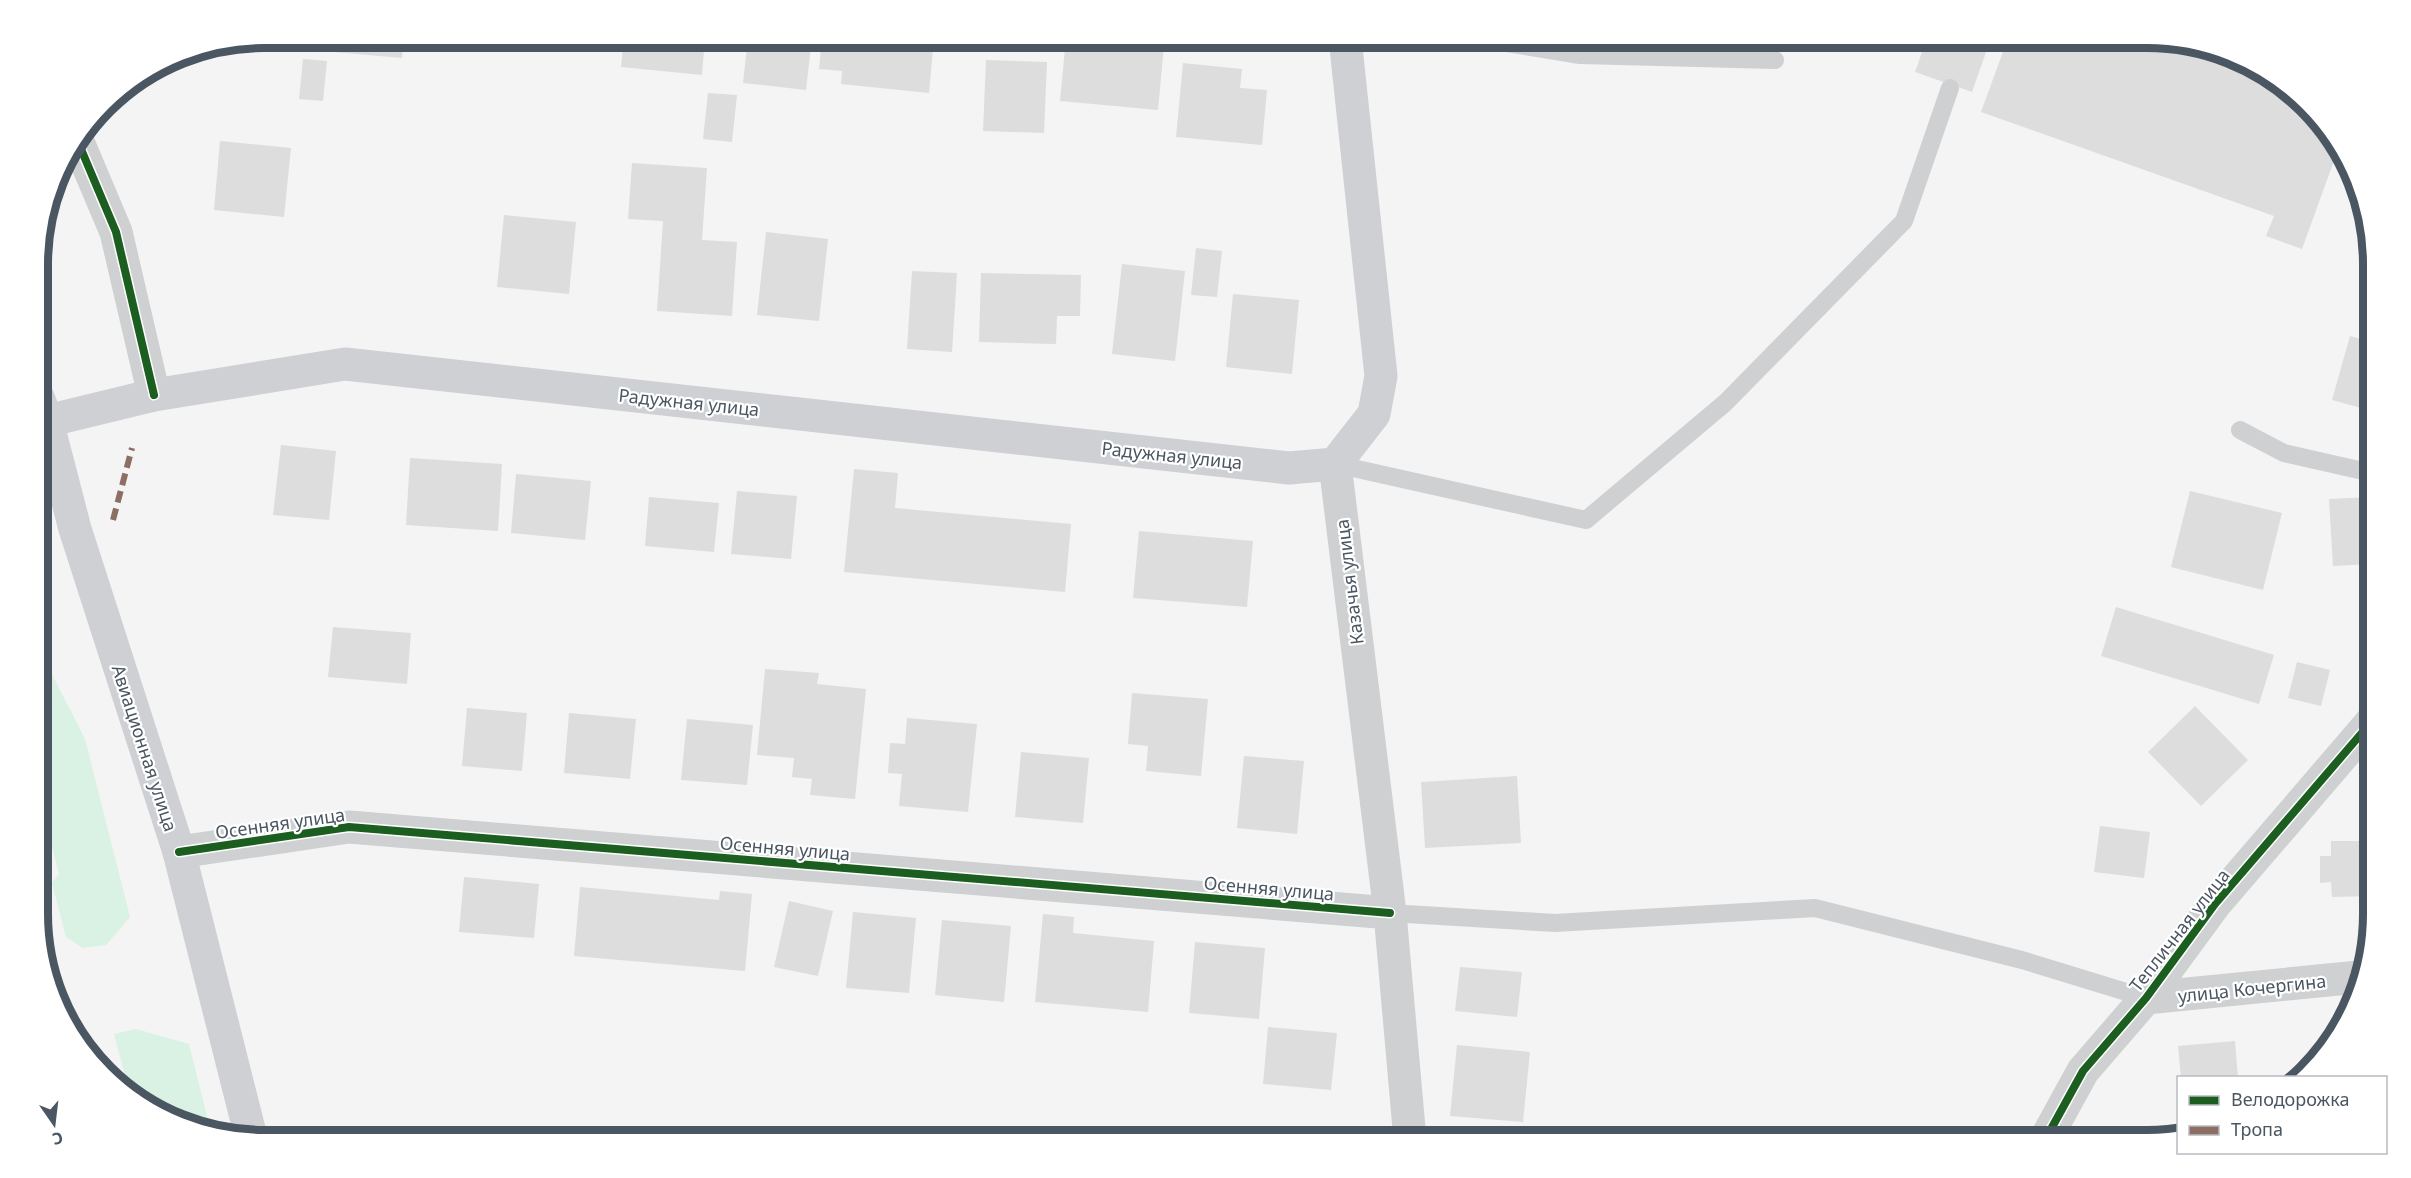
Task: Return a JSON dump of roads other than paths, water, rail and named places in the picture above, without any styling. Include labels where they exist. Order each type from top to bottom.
[{"type":"main road","points":[[1335,464],[1374,414],[1381,376],[1346,48]]},
{"type":"main road","name":"Радужная улица","points":[[48,408],[154,395],[345,364],[1289,468],[1335,464]]},
{"type":"main road","name":"Авиационная улица","points":[[48,428],[75,529],[178,852],[249,1130]]},
{"type":"street","points":[[81,149],[116,232],[154,395]]},
{"type":"street","name":"Казачья улица","points":[[1335,464],[1390,913],[1409,1130]]},
{"type":"street","name":"Тепличная улица","points":[[2051,1130],[2084,1071],[2146,998],[2215,904],[2363,732]]},
{"type":"street","name":"Осенняя улица","points":[[178,852],[349,827],[1390,913]]},
{"type":"street","name":"улица Кочергина","points":[[2146,998],[2354,978]]},
{"type":"lane","points":[[1536,48],[1580,55],[1776,60]]},
{"type":"lane","points":[[1335,464],[1586,520],[1725,403],[1904,221],[1950,88]]},
{"type":"lane","points":[[2240,430],[2284,453],[2363,471]]},
{"type":"lane","points":[[1390,913],[1555,923],[1815,908],[2022,960],[2146,998]]}]
